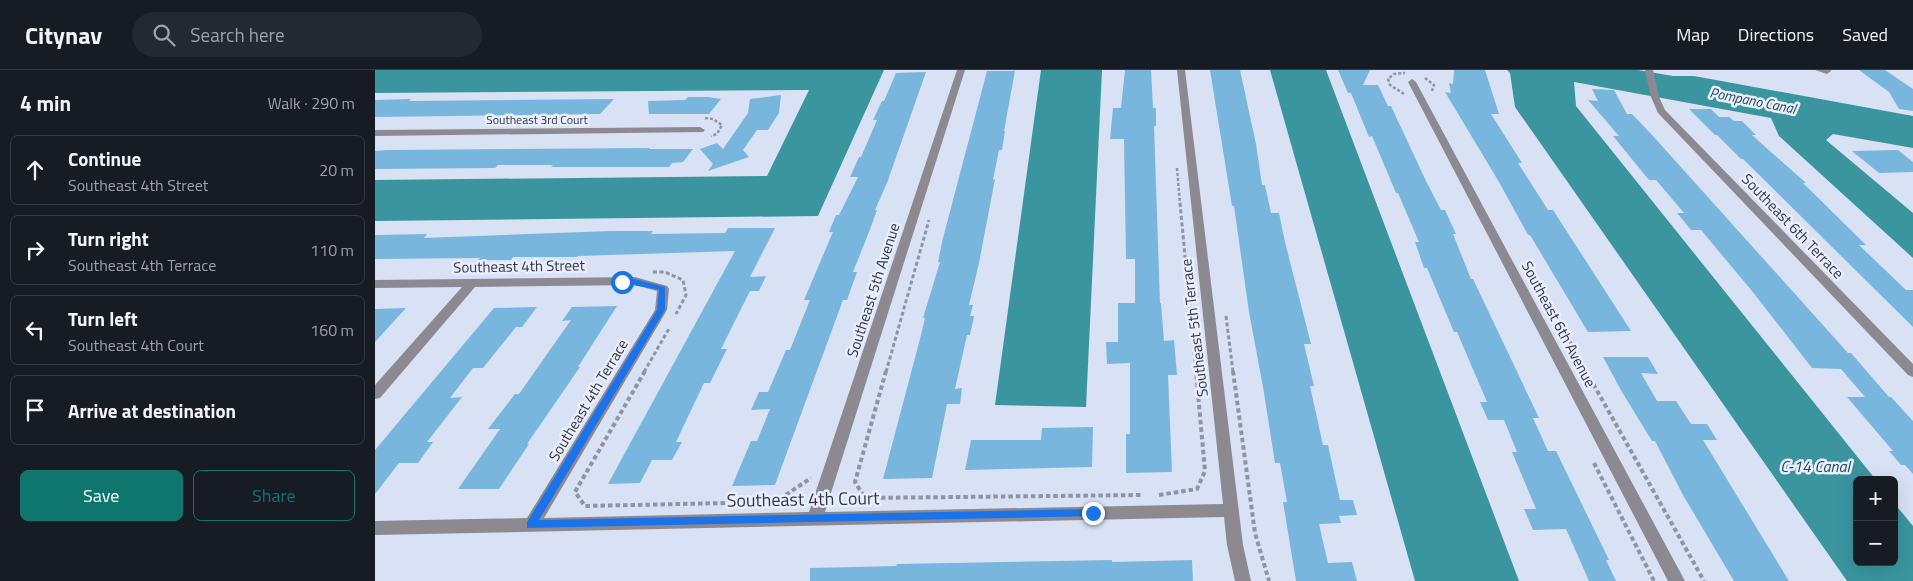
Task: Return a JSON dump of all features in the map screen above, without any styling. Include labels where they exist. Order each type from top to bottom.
[{"type":"street","name":"Southeast 5th Avenue","points":[[815,519],[961,70]]},
{"type":"street","name":"Southeast 5th Terrace","points":[[1181,70],[1235,545],[1243,581]]},
{"type":"street","name":"Southeast 6th Terrace","points":[[1649,70],[1655,97],[1661,111],[1913,372]]},
{"type":"street","name":"Southeast 6th Avenue","points":[[1412,82],[1677,581]]},
{"type":"street","name":"Southeast 3rd Court","points":[[375,133],[700,130]]},
{"type":"street","name":"Southeast 4th Street","points":[[375,284],[635,281],[663,289]]},
{"type":"street","points":[[375,394],[472,283]]},
{"type":"street","name":"Southeast 4th Terrace","points":[[531,525],[661,310],[663,289]]},
{"type":"street","name":"Southeast 4th Court","points":[[375,528],[1231,510]]},
{"type":"path","points":[[931,213],[855,482],[865,498],[1161,494],[1197,488],[1205,471],[1176,163]]},
{"type":"path","points":[[645,272],[665,272],[683,280],[686,295],[674,317]]},
{"type":"path","points":[[1225,312],[1255,533],[1269,581]]},
{"type":"path","points":[[671,324],[575,492],[585,506],[775,502],[811,478],[814,469]]},
{"type":"water","points":[[375,70],[884,70],[818,216],[375,221],[375,180],[767,176],[809,90],[375,93]]},
{"type":"water","points":[[1041,70],[1102,70],[1086,407],[995,405]]},
{"type":"water","points":[[1270,70],[1326,70],[1519,581],[1415,581]]},
{"type":"water","name":"C-14 Canal","points":[[1507,70],[1638,70],[1673,76],[1694,76],[1913,116],[1913,148],[1833,134],[1826,140],[1913,213],[1913,258],[1779,136],[1771,118],[1574,82],[1576,106],[1873,476],[1853,476],[1853,566],[1898,566],[1898,508],[1913,526],[1913,581],[1847,581],[1515,107],[1510,73]]},
{"type":"building","points":[[1125,70],[1151,70],[1153,108],[1156,108],[1156,126],[1154,126],[1160,303],[1164,341],[1174,340],[1177,375],[1168,375],[1172,472],[1126,473],[1126,434],[1130,434],[1130,363],[1107,364],[1106,342],[1118,342],[1118,303],[1135,303],[1135,259],[1126,259],[1124,139],[1110,139],[1113,108],[1121,108]]},
{"type":"building","points":[[1210,70],[1240,70],[1256,144],[1262,185],[1265,185],[1271,213],[1279,213],[1311,344],[1304,344],[1314,386],[1310,386],[1323,445],[1328,445],[1340,500],[1353,500],[1357,515],[1339,516],[1341,523],[1319,524],[1328,563],[1352,562],[1357,581],[1296,581],[1283,502],[1287,502],[1280,463],[1275,463]]},
{"type":"building","points":[[1338,70],[1370,70],[1363,85],[1378,85],[1388,106],[1391,106],[1426,181],[1441,210],[1445,210],[1456,234],[1453,234],[1471,279],[1473,279],[1539,418],[1533,418],[1548,451],[1556,451],[1609,560],[1606,560],[1616,581],[1589,581],[1566,529],[1533,530],[1524,509],[1536,509],[1512,452],[1517,452],[1504,420],[1488,420],[1480,402],[1487,402],[1457,332],[1454,332],[1427,268],[1424,268],[1415,242],[1419,242],[1398,193],[1396,193],[1372,136],[1369,137],[1351,93],[1348,93]]},
{"type":"building","points":[[1454,70],[1485,70],[1499,114],[1491,114],[1522,163],[1518,163],[1548,210],[1553,210],[1631,331],[1588,332],[1530,235],[1528,235],[1499,182],[1445,92],[1451,93],[1449,83],[1453,84]]},
{"type":"building","points":[[1859,70],[1885,70],[1913,89],[1913,111],[1899,109],[1889,92]]},
{"type":"building","points":[[987,71],[1015,71],[1002,150],[999,150],[979,263],[969,305],[973,305],[970,316],[974,316],[970,335],[967,335],[955,389],[962,388],[960,404],[947,404],[932,478],[883,479],[921,335],[925,318],[923,318],[940,262],[938,262],[943,238]]},
{"type":"building","points":[[926,72],[853,272],[857,272],[847,300],[843,300],[775,485],[732,486],[751,441],[757,441],[770,409],[751,410],[759,392],[768,392],[786,350],[790,350],[810,300],[804,300],[833,232],[829,232],[836,215],[839,215],[858,177],[850,177],[877,120],[873,120],[882,101],[884,101],[896,73]]},
{"type":"building","points":[[1592,89],[1614,90],[1627,114],[1632,114],[1653,136],[1848,353],[1851,353],[1889,397],[1913,421],[1913,474],[1905,465],[1901,465],[1889,451],[1893,451],[1847,397],[1865,397],[1841,369],[1812,368],[1752,291],[1701,230],[1691,230],[1677,213],[1684,213],[1656,180],[1649,180],[1613,136],[1619,136],[1588,100],[1598,101]]},
{"type":"building","points":[[781,95],[779,113],[768,130],[757,130],[743,150],[749,157],[708,171],[713,164],[700,149],[717,143],[723,149],[748,113],[750,99]]},
{"type":"building","points":[[688,97],[721,99],[709,114],[649,114],[648,101],[685,100]]},
{"type":"building","points":[[411,99],[409,101],[614,99],[600,114],[375,117],[375,100]]},
{"type":"building","points":[[1689,109],[1711,109],[1719,117],[1729,117],[1734,121],[1742,121],[1756,135],[1752,135],[1806,183],[1803,183],[1866,245],[1859,245],[1906,290],[1913,290],[1913,327],[1743,159]]},
{"type":"building","points":[[693,149],[683,162],[672,163],[669,167],[498,165],[495,168],[375,169],[375,151],[388,150]]},
{"type":"building","points":[[1898,150],[1913,162],[1913,172],[1879,173],[1852,151]]},
{"type":"building","points":[[728,228],[775,228],[750,277],[766,276],[759,291],[750,291],[721,349],[727,349],[710,383],[704,383],[676,442],[682,442],[672,460],[652,460],[640,483],[608,484],[735,251],[577,257],[513,257],[511,260],[478,260],[480,258],[375,259],[375,235],[427,234],[424,238],[611,231],[653,231],[651,234],[725,233]]},
{"type":"building","points":[[617,306],[578,367],[580,367],[527,444],[529,444],[499,489],[458,489],[500,429],[488,429],[515,394],[519,394],[571,320],[562,321],[572,307]]},
{"type":"building","points":[[537,307],[522,327],[516,327],[483,368],[473,368],[450,398],[462,397],[427,442],[433,442],[418,463],[399,463],[375,494],[375,450],[494,308]]},
{"type":"building","points":[[406,308],[375,342],[375,309]]},
{"type":"building","points":[[1603,357],[1648,357],[1658,374],[1641,373],[1657,401],[1676,401],[1691,424],[1707,424],[1717,440],[1703,440],[1789,581],[1734,581],[1683,495],[1655,441],[1652,441]]},
{"type":"building","points":[[1093,427],[1092,467],[965,470],[971,440],[1041,440],[1042,428]]},
{"type":"building","points":[[1112,560],[1112,562],[1192,560],[1193,581],[810,581],[810,568],[896,566],[897,564]]},
{"type":"route","points":[[622,282],[635,281],[663,289],[661,310],[531,525],[1093,513]]},
{"type":"water label","name":"Pompano Canal","points":[[1753,100]]}]
